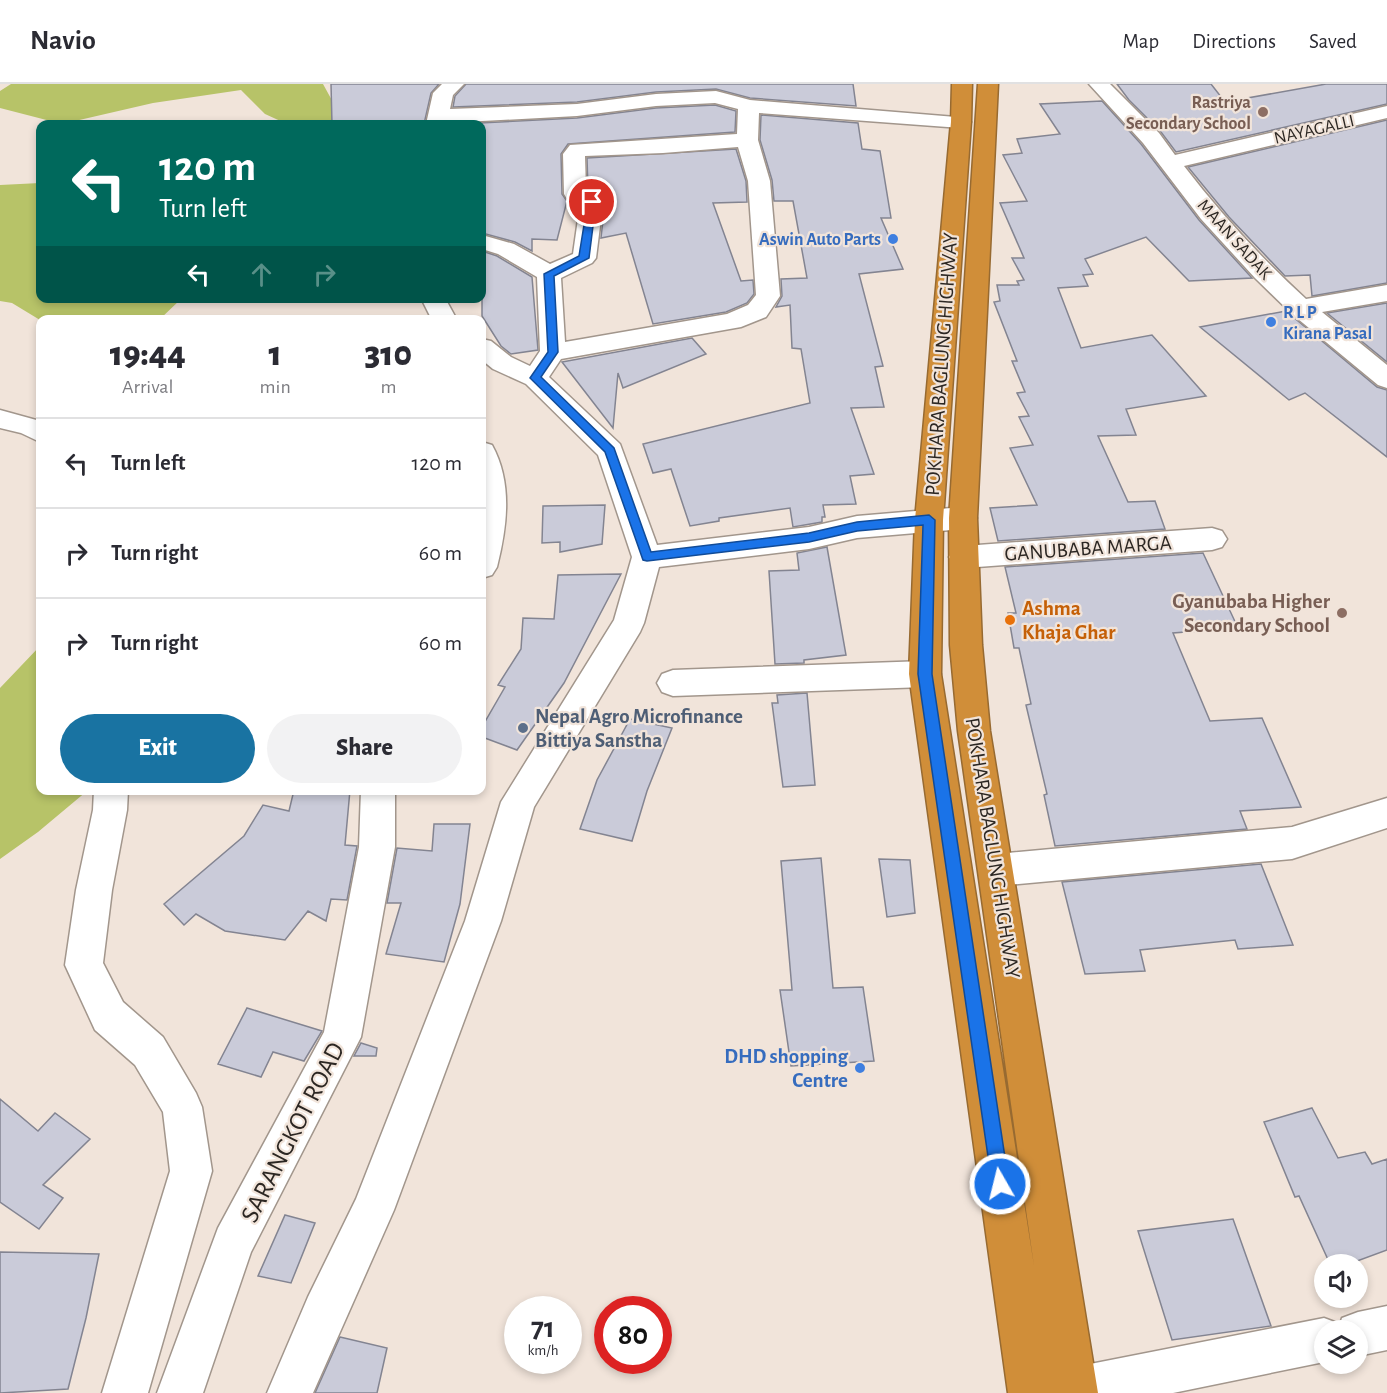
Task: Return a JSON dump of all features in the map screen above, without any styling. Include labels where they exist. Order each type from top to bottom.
[{"type":"highway","name":"POKHARA BAGLUNG HIGHWAY","points":[[962,84],[961,122],[929,520],[925,674],[1031,1393]]},
{"type":"highway","name":"POKHARA BAGLUNG HIGHWAY","points":[[988,84],[963,518],[966,645],[974,731],[1075,1392]]},
{"type":"street","points":[[454,84],[443,93],[438,120],[577,110],[656,100],[716,97],[749,106],[961,122]]},
{"type":"street","name":"MAAN SADAK","points":[[1099,84],[1172,162],[1209,214],[1263,273],[1301,308],[1387,379]]},
{"type":"street","points":[[486,350],[502,363],[544,365],[732,321],[757,311],[768,296],[759,181],[747,140],[749,106]]},
{"type":"street","name":"NAYAGALLI","points":[[1172,162],[1387,112]]},
{"type":"street","points":[[549,274],[584,258],[592,202],[575,194],[574,154],[578,150],[663,147],[747,140]]},
{"type":"street","points":[[486,243],[506,249],[549,274]]},
{"type":"street","points":[[290,1393],[324,1313],[373,1209],[483,921],[518,802],[629,623],[647,557],[610,451],[544,365],[549,274]]},
{"type":"street","points":[[1301,308],[1387,293]]},
{"type":"street","points":[[0,419],[29,426],[36,430]]},
{"type":"street","points":[[486,467],[493,493],[486,553]]},
{"type":"street","points":[[647,557],[809,538],[857,527],[963,518]]},
{"type":"street","name":"GANUBABA MARGA","points":[[964,557],[1212,539]]},
{"type":"street","points":[[673,683],[925,674]]},
{"type":"street","points":[[111,795],[84,965],[109,1016],[149,1051],[182,1107],[191,1171],[125,1393]]},
{"type":"street","name":"SARANGKOT ROAD","points":[[180,1393],[233,1243],[342,1037],[377,847],[378,795]]},
{"type":"street","points":[[997,870],[1292,843],[1387,813]]},
{"type":"street","points":[[1368,1332],[1387,1328]]},
{"type":"street","points":[[1075,1392],[1314,1342]]},
{"type":"green space","points":[[11,84],[323,84],[343,120],[278,120],[265,114],[241,90],[153,103],[79,120],[46,120],[0,108],[0,91]]},
{"type":"green space","points":[[36,183],[36,303],[177,303],[164,315],[36,315],[36,318],[12,303],[0,301],[0,185]]},
{"type":"green space","points":[[36,650],[36,795],[82,795],[38,832],[0,859],[0,688]]},
{"type":"building","points":[[331,84],[439,84],[431,93],[425,120],[332,120]]},
{"type":"building","points":[[466,84],[853,84],[856,106],[750,98],[716,89],[656,92],[577,102],[453,107],[455,96]]},
{"type":"building","name":"Rastriya Secondary School","points":[[1117,84],[1211,84],[1225,102],[1326,84],[1387,84],[1387,104],[1176,152]]},
{"type":"building","points":[[1102,101],[1141,144],[1199,220],[1252,278],[1189,281],[1146,237],[1085,259],[1093,274],[1083,275],[1088,286],[1058,288],[1081,348],[1152,335],[1206,396],[1126,409],[1136,435],[1098,436],[1128,502],[1155,501],[1165,529],[998,541],[990,508],[1037,505],[1010,448],[1033,445],[1019,417],[1029,416],[1017,393],[1025,392],[1012,361],[1017,361],[994,302],[1000,301],[997,285],[1019,285],[1017,281],[1024,280],[1012,258],[1024,258],[1000,203],[1027,201],[1003,155],[1022,153],[1017,139],[1060,134],[1040,104]]},
{"type":"building","points":[[715,105],[736,111],[735,132],[568,144],[561,154],[562,194],[567,201],[557,240],[532,239],[532,251],[515,242],[486,234],[486,123],[577,118],[656,108]]},
{"type":"building","points":[[761,115],[858,123],[862,149],[880,151],[891,218],[881,218],[903,269],[859,274],[883,366],[875,367],[884,407],[851,408],[874,474],[850,476],[856,504],[823,505],[825,517],[822,517],[822,522],[793,527],[790,508],[719,518],[719,521],[690,526],[671,469],[653,473],[643,444],[810,403],[801,349],[792,348],[790,305],[776,307],[782,296],[781,279],[807,278],[793,201],[774,201],[772,180],[760,140]]},
{"type":"building","points":[[1387,120],[1387,283],[1312,296],[1310,275],[1285,276],[1229,217],[1188,167]]},
{"type":"building","points":[[736,149],[746,181],[747,202],[713,203],[741,281],[753,280],[754,294],[747,303],[726,312],[653,324],[626,233],[601,238],[605,202],[601,195],[588,189],[587,158]]},
{"type":"building","points":[[486,252],[497,256],[532,277],[538,350],[511,354],[501,346],[486,322],[486,315],[482,315],[482,303],[486,303]]},
{"type":"building","points":[[1387,303],[1387,362],[1327,313]]},
{"type":"building","points":[[1286,311],[1377,387],[1387,390],[1387,457],[1305,393],[1289,400],[1200,327]]},
{"type":"building","points":[[692,338],[706,354],[623,388],[618,373],[613,428],[562,362]]},
{"type":"building","points":[[605,505],[602,544],[560,552],[560,542],[542,543],[543,506]]},
{"type":"building","points":[[827,547],[846,655],[804,660],[804,663],[775,664],[769,571],[799,570],[797,553]]},
{"type":"building","points":[[1203,553],[1238,628],[1173,633],[1210,721],[1262,718],[1301,807],[1240,811],[1247,829],[1055,846],[1044,795],[1047,794],[1026,705],[1031,704],[1019,648],[1014,648],[1008,613],[1016,613],[1005,567]]},
{"type":"building","points":[[621,574],[564,683],[517,750],[486,738],[486,720],[505,687],[498,685],[521,649],[523,618],[554,619],[558,575]]},
{"type":"building","points":[[807,693],[815,785],[783,787],[772,703],[778,703],[777,695]]},
{"type":"building","points":[[630,719],[672,728],[647,791],[632,841],[580,829],[597,780]]},
{"type":"building","points":[[293,795],[350,795],[345,845],[357,846],[347,900],[331,899],[326,921],[308,911],[285,940],[225,931],[196,914],[184,925],[164,904],[244,836],[263,805],[289,811]]},
{"type":"building","points":[[434,824],[470,824],[460,904],[444,962],[386,954],[401,903],[387,903],[397,848],[432,851]]},
{"type":"building","points":[[821,858],[833,988],[863,987],[874,1061],[791,1066],[780,990],[792,990],[781,861]]},
{"type":"building","points":[[879,859],[910,860],[915,913],[887,917]]},
{"type":"building","points":[[1261,864],[1293,945],[1238,949],[1235,940],[1140,950],[1145,971],[1085,974],[1062,882]]},
{"type":"building","points":[[247,1008],[322,1031],[304,1061],[273,1052],[261,1077],[218,1064]]},
{"type":"building","points":[[361,1043],[377,1048],[376,1056],[354,1056]]},
{"type":"building","points":[[0,1099],[38,1131],[55,1113],[90,1139],[43,1185],[63,1198],[39,1229],[0,1202]]},
{"type":"building","points":[[1312,1108],[1338,1158],[1365,1152],[1372,1164],[1387,1159],[1387,1250],[1368,1257],[1368,1254],[1325,1254],[1299,1196],[1295,1197],[1264,1122]]},
{"type":"building","points":[[285,1215],[315,1223],[291,1283],[258,1276]]},
{"type":"building","points":[[1233,1219],[1271,1326],[1172,1340],[1138,1231]]},
{"type":"building","points":[[0,1252],[99,1254],[68,1389],[0,1393]]},
{"type":"building","points":[[340,1337],[387,1348],[377,1393],[315,1393]]},
{"type":"place","name":"Rastriya Secondary School","points":[[1263,112]]},
{"type":"place","name":"Aswin Auto Parts","points":[[893,239]]},
{"type":"place","name":"R L P Kirana Pasal","points":[[1271,322]]},
{"type":"place","name":"Gyanubaba Higher Secondary School","points":[[1342,613]]},
{"type":"place","name":"Ashma Khaja Ghar","points":[[1010,620]]},
{"type":"place","name":"Nepal Agro Microfinance Bittiya Sanstha","points":[[523,728]]},
{"type":"place","name":"DHD shopping Centre","points":[[860,1068]]},
{"type":"route","points":[[592,202],[584,258],[549,274],[553,352],[536,378],[610,451],[647,557],[809,538],[857,527],[929,520],[925,674],[1000,1184]]}]
